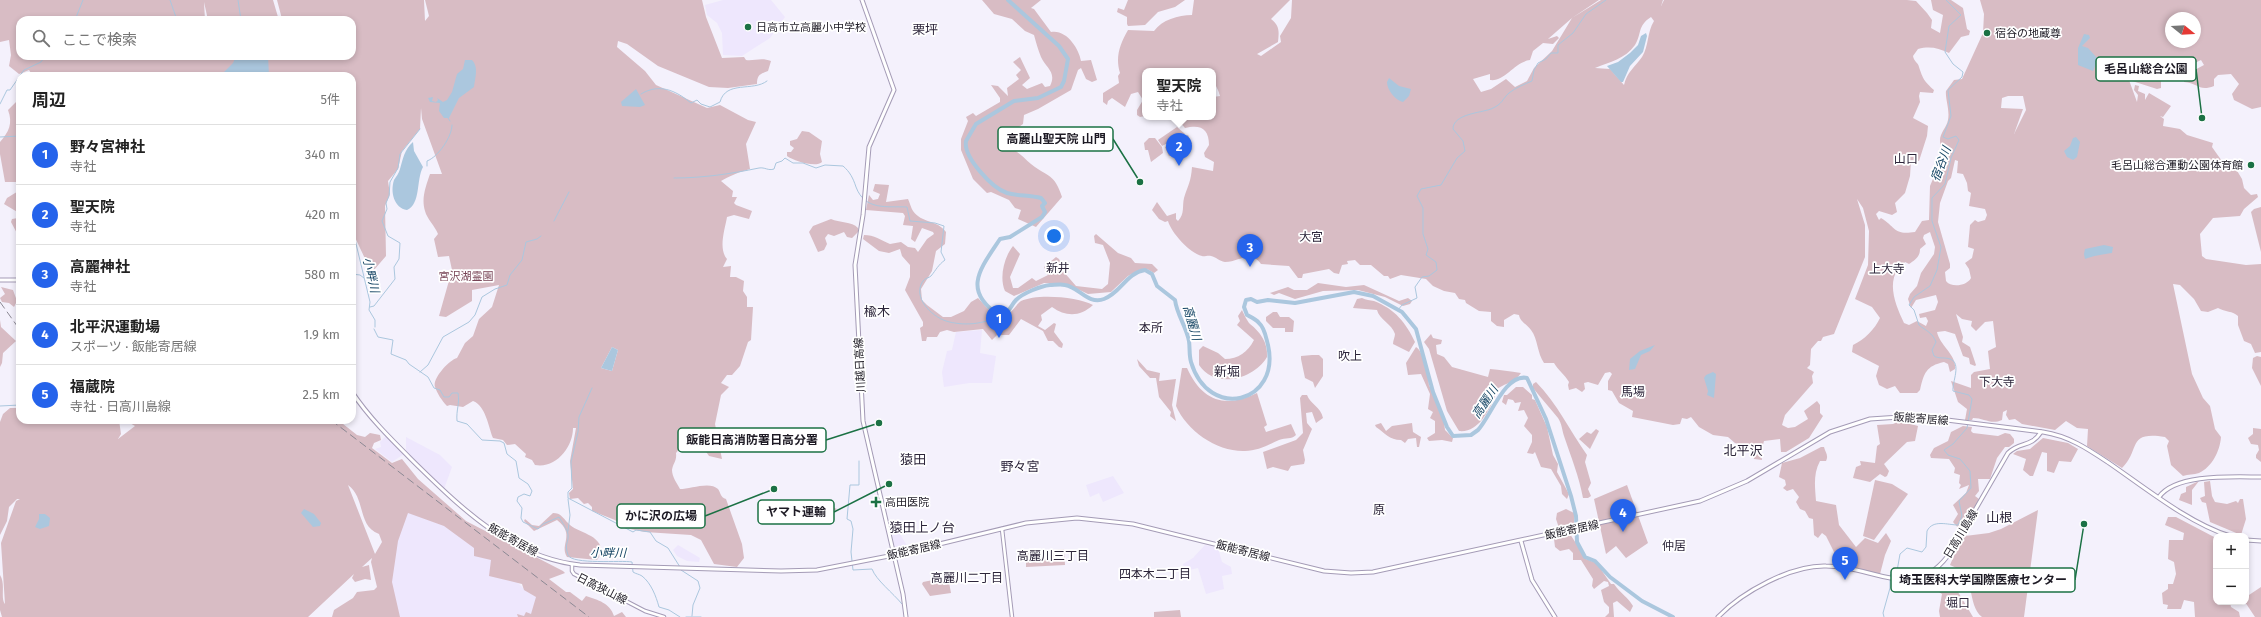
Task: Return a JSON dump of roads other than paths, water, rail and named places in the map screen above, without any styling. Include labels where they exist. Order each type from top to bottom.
[{"type":"main road","name":"川越日高線","points":[[862,0],[894,90],[869,147],[862,219],[854,265],[863,421],[894,555],[906,617]]},
{"type":"main road","points":[[0,280],[16,280]]},
{"type":"main road","name":"飯能寄居線","points":[[356,397],[374,422],[468,513],[526,550],[572,564],[802,571],[842,566],[1002,529],[1061,519],[1115,521],[1318,569],[1351,573],[1387,570],[1686,504],[1719,494],[1752,478],[1822,436],[1855,423],[1902,416],[2060,435],[2080,444],[2203,525],[2223,533]]},
{"type":"main road","name":"日高川島線","points":[[1718,617],[1742,597],[1786,574],[1807,568],[1834,566],[1889,578],[1906,580],[1918,579],[1940,566],[1954,547],[2008,453],[2016,446],[2032,442],[2041,432]]},
{"type":"main road","points":[[2159,497],[2169,487],[2202,479],[2233,475],[2261,477]]},
{"type":"main road","points":[[1002,529],[1012,617]]},
{"type":"main road","points":[[2249,540],[2261,541]]},
{"type":"main road","points":[[1522,541],[1532,580],[1555,617]]},
{"type":"main road","name":"日高狭山線","points":[[572,564],[572,573],[645,611],[664,617]]},
{"type":"water","points":[[1646,33],[1647,36],[1643,52],[1630,66],[1623,82],[1621,82],[1607,66],[1618,62],[1630,53],[1638,45],[1641,36]]},
{"type":"water","points":[[2084,34],[2089,35],[2090,38],[2082,46],[2088,48],[2098,59],[2093,71],[2078,65],[2078,48]]},
{"type":"water","points":[[234,60],[268,60],[269,72],[224,72]]},
{"type":"water","points":[[465,60],[472,60],[475,66],[476,73],[474,87],[459,98],[449,118],[444,118],[439,111],[440,103],[430,102],[428,98],[433,97],[432,101],[436,102],[438,100],[437,98],[443,102],[447,100],[452,92],[457,74],[463,69]]},
{"type":"water","points":[[1389,78],[1399,86],[1411,89],[1409,96],[1403,102],[1394,97],[1390,91],[1387,85]]},
{"type":"water","points":[[636,89],[645,105],[640,107],[622,106],[621,102]]},
{"type":"water","points":[[2076,137],[2080,142],[2077,157],[2073,160],[2067,157],[2064,151],[2070,146],[2073,138]]},
{"type":"water","points":[[413,142],[414,151],[423,167],[414,203],[407,210],[403,209],[396,203],[393,194],[393,185],[406,151]]},
{"type":"water","points":[[2104,245],[2113,247],[2112,253],[2085,259],[2085,249]]},
{"type":"water","points":[[1655,345],[1650,351],[1641,355],[1635,369],[1629,370],[1630,359],[1640,351]]},
{"type":"water","points":[[612,347],[618,350],[612,371],[601,368]]},
{"type":"water","points":[[1713,372],[1716,374],[1714,398],[1707,395],[1708,391],[1704,378],[1706,375]]},
{"type":"water","points":[[304,509],[314,514],[321,523],[320,526],[313,527],[301,513]]},
{"type":"water","points":[[39,514],[45,514],[50,518],[49,526],[40,529],[35,527],[39,519]]},
{"type":"waterway","points":[[77,16],[83,0]]},
{"type":"waterway","points":[[170,0],[176,16]]},
{"type":"waterway","points":[[238,0],[240,16]]},
{"type":"waterway","name":"高麗川","points":[[1008,0],[1059,46],[1068,59],[1064,81],[1061,87],[1038,98],[1014,101],[976,124],[966,141],[966,148],[974,163],[994,185],[1007,193],[1041,198],[1045,203],[1042,206],[1045,212],[1042,217],[1010,237],[1000,239],[986,260],[978,278],[978,288],[980,297],[987,306],[999,315],[1003,314],[1008,311],[1016,300],[1027,292],[1050,285],[1070,286],[1093,300],[1104,299],[1115,292],[1133,275],[1145,270],[1152,274],[1157,286],[1175,300],[1188,336],[1191,362],[1200,381],[1212,393],[1227,398],[1241,398],[1254,392],[1264,381],[1269,365],[1268,345],[1264,330],[1256,320],[1247,315],[1244,307],[1246,300],[1251,299],[1257,302],[1268,300],[1295,303],[1354,292],[1373,296],[1402,312],[1416,329],[1433,392],[1447,427],[1453,436],[1471,435],[1478,430],[1505,389],[1519,378],[1527,378],[1546,419],[1571,496],[1576,516],[1577,542],[1585,557],[1595,561],[1610,577],[1642,601],[1673,617]]},
{"type":"waterway","points":[[1398,310],[1402,305],[1417,298],[1415,287],[1422,277],[1429,276],[1437,270],[1436,262],[1426,255],[1428,249],[1423,234],[1423,208],[1417,196],[1421,189],[1441,185],[1457,158],[1465,151],[1463,141],[1453,129],[1454,124],[1462,117],[1495,107],[1511,91],[1532,81],[1534,70],[1538,63],[1546,59],[1551,53],[1558,53],[1558,45],[1573,33],[1586,14],[1606,0]]},
{"type":"waterway","name":"宿谷川","points":[[1884,617],[1883,613],[1890,588],[1890,575],[1897,571],[1900,554],[1907,548],[1922,552],[1926,547],[1927,531],[1933,525],[1958,525],[1962,516],[1959,501],[1971,488],[1970,471],[1960,459],[1948,455],[1944,450],[1953,444],[1967,428],[1972,399],[1969,395],[1953,391],[1956,373],[1954,361],[1934,356],[1932,350],[1936,342],[1931,334],[1919,325],[1914,310],[1909,305],[1914,297],[1930,286],[1937,270],[1941,247],[1932,221],[1932,198],[1945,184],[1951,158],[1959,140],[1956,136],[1948,139],[1943,137],[1951,116],[1948,90],[1962,77],[1963,72],[1953,64],[1945,52],[1949,26],[1961,15],[1946,0]]},
{"type":"waterway","points":[[23,72],[42,60]]},
{"type":"waterway","points":[[0,104],[7,90],[10,90],[16,81]]},
{"type":"waterway","points":[[641,94],[654,89],[667,90],[679,95],[691,103],[697,100],[701,104],[710,107],[720,102],[723,95],[728,91],[740,87],[755,86],[767,81]]},
{"type":"waterway","points":[[427,166],[427,161],[436,155],[444,146],[450,135],[452,125]]},
{"type":"waterway","points":[[370,307],[374,306],[395,279],[394,267],[399,259],[400,243],[388,236],[382,221],[387,209],[386,203],[389,196],[390,182],[398,168],[400,154],[420,129]]},
{"type":"waterway","points":[[0,137],[16,136]]},
{"type":"waterway","points":[[674,178],[716,175],[759,168],[774,169],[776,163],[785,158],[793,163],[803,163],[816,168],[825,165],[843,166],[851,175],[860,195],[871,204],[884,207],[907,207],[910,221],[935,223],[944,226],[941,252],[945,260],[931,276],[924,280],[920,287],[921,299],[929,310],[940,319],[959,324],[980,323],[999,315]]},
{"type":"waterway","points":[[554,221],[569,192]]},
{"type":"waterway","points":[[420,372],[428,365],[443,337],[469,322],[475,315],[482,297],[495,289],[507,285],[510,275],[522,260],[526,242],[537,239],[541,236]]},
{"type":"waterway","name":"小畔川","points":[[356,244],[370,302],[369,310],[375,320],[375,327]]},
{"type":"waterway","points":[[356,274],[364,278]]},
{"type":"waterway","name":"小畔川","points":[[374,329],[378,337],[393,340],[391,354],[406,360],[409,364],[428,377],[434,388],[440,390],[444,397],[449,397],[452,393],[458,393],[459,400],[457,421],[467,424],[482,440],[500,441],[504,443],[507,454],[516,461],[519,478],[528,484],[532,491],[530,496],[524,494],[518,497],[517,501],[522,508],[521,518],[523,522],[538,529],[543,524],[559,517],[567,532],[567,551],[571,558],[587,561],[632,562],[633,572],[642,576],[651,586],[659,607],[669,610],[680,617]]},
{"type":"waterway","points":[[592,388],[579,417],[578,432],[571,462],[572,488],[568,492],[568,498],[633,532],[636,530],[650,532],[656,541],[668,548],[680,567]]},
{"type":"waterway","points":[[0,406],[16,405]]},
{"type":"waterway","points":[[859,461],[859,485],[850,485],[847,519],[851,521],[853,529],[851,552],[853,570],[872,569],[881,582],[902,604]]},
{"type":"waterway","points":[[568,499],[570,515],[568,531]]},
{"type":"waterway","points":[[681,570],[698,581],[700,588],[693,605],[692,616]]},
{"type":"waterway","name":"小畔川","points":[[686,617],[701,617]]},
{"type":"railway","points":[[0,302],[16,324]]},
{"type":"railway","points":[[336,424],[589,617]]},
{"type":"place","name":"日高市立高麗小中学校","points":[[748,27]]},
{"type":"place","name":"宿谷の地蔵尊","points":[[1987,33]]},
{"type":"place","name":"毛呂山総合公園","points":[[2202,118]]},
{"type":"place","name":"毛呂山総合運動公園体育館","points":[[2251,165]]},
{"type":"place","name":"聖天院","points":[[1179,166]]},
{"type":"place","name":"高麗山聖天院 山門","points":[[1140,182]]},
{"type":"place","name":"高麗神社","points":[[1250,267]]},
{"type":"place","name":"野々宮神社","points":[[999,338]]},
{"type":"place","name":"飯能日高消防署日高分署","points":[[879,423]]},
{"type":"place","name":"ヤマト運輸","points":[[889,484]]},
{"type":"place","name":"かに沢の広場","points":[[774,489]]},
{"type":"place","name":"高田医院","points":[[876,502]]},
{"type":"place","name":"埼玉医科大学国際医療センター","points":[[2084,524]]},
{"type":"place","name":"北平沢運動場","points":[[1623,532]]},
{"type":"place","name":"福蔵院","points":[[1845,580]]},
{"type":"district","name":"栗坪","points":[[925,29]]},
{"type":"district","name":"山口","points":[[1906,159]]},
{"type":"district","name":"大宮","points":[[1311,237]]},
{"type":"district","name":"新井","points":[[1058,268]]},
{"type":"district","name":"上大寺","points":[[1887,269]]},
{"type":"district","name":"楡木","points":[[877,311]]},
{"type":"district","name":"本所","points":[[1151,328]]},
{"type":"district","name":"吹上","points":[[1350,356]]},
{"type":"district","name":"新堀","points":[[1227,371]]},
{"type":"district","name":"下大寺","points":[[1997,382]]},
{"type":"district","name":"馬場","points":[[1633,392]]},
{"type":"district","name":"北平沢","points":[[1743,450]]},
{"type":"district","name":"猿田","points":[[913,459]]},
{"type":"district","name":"野々宮","points":[[1020,466]]},
{"type":"district","name":"原","points":[[1379,510]]},
{"type":"district","name":"山根","points":[[1999,517]]},
{"type":"district","name":"猿田上ノ台","points":[[922,527]]},
{"type":"district","name":"仲居","points":[[1674,546]]},
{"type":"district","name":"高麗川三丁目","points":[[1053,556]]},
{"type":"district","name":"四本木二丁目","points":[[1155,574]]},
{"type":"district","name":"高麗川二丁目","points":[[967,578]]},
{"type":"district","name":"堀口","points":[[1958,603]]},
{"type":"park label","name":"宮沢湖霊園","points":[[466,276]]}]
